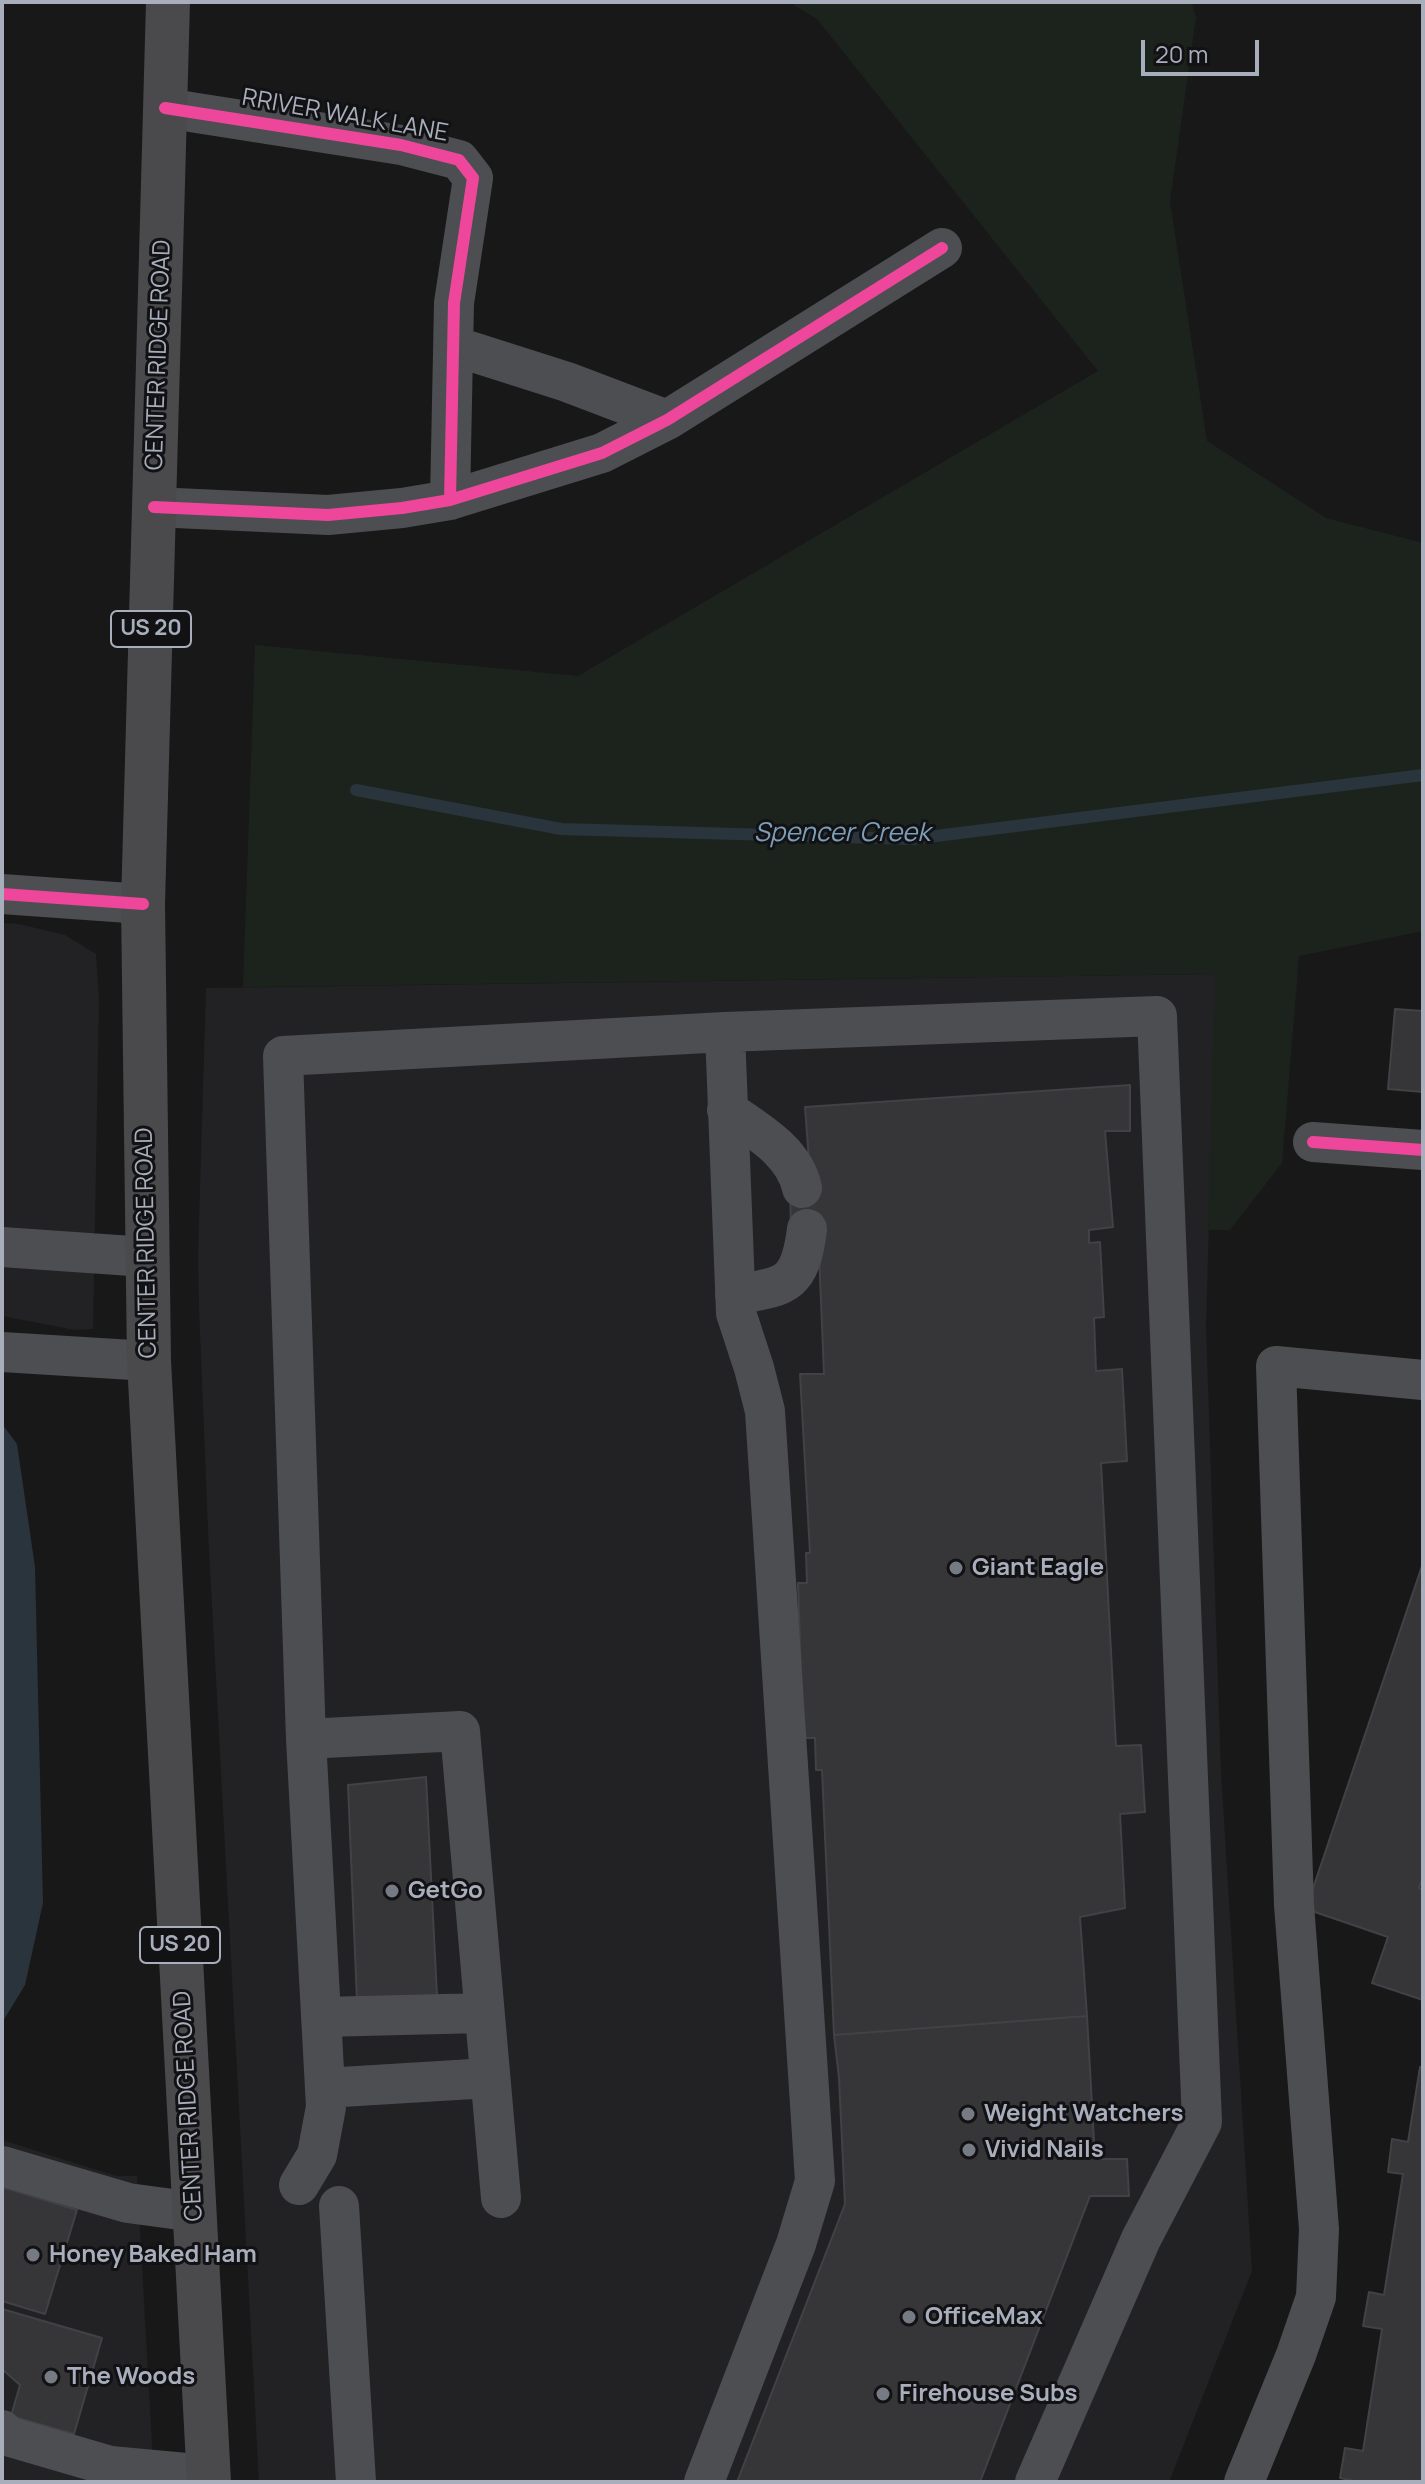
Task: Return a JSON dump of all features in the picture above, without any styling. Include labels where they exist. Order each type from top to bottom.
[{"type":"main road","name":"CENTER RIDGE ROAD","points":[[168,2],[143,904],[146,1257],[209,2479]]},
{"type":"street","name":"RRIVER WALK LANE","points":[[165,108],[401,145],[459,160],[473,178],[454,303],[450,500]]},
{"type":"street","points":[[154,507],[328,515],[450,500],[602,453],[667,420],[942,248]]},
{"type":"street","points":[[454,346],[567,382],[667,420]]},
{"type":"street","points":[[2,894],[143,904]]},
{"type":"street","points":[[299,2185],[317,2155],[326,2107],[306,1739],[283,1056],[725,1032],[1157,1016],[1202,2122],[1141,2239],[1035,2482]]},
{"type":"street","points":[[704,2482],[796,2244],[815,2181],[765,1411],[736,1313],[725,1032]]},
{"type":"street","points":[[727,1110],[766,1137],[792,1162],[799,1171],[802,1188]]},
{"type":"street","points":[[1313,1142],[1423,1150]]},
{"type":"street","points":[[735,1295],[779,1286],[789,1280],[801,1262],[807,1229]]},
{"type":"street","points":[[2,1247],[146,1257]]},
{"type":"street","points":[[2,1352],[149,1361]]},
{"type":"street","points":[[1244,2482],[1316,2297],[1319,2229],[1294,1905],[1276,1366],[1423,1380]]},
{"type":"street","points":[[306,1739],[460,1731],[501,2198]]},
{"type":"street","points":[[321,2017],[484,2013]]},
{"type":"street","points":[[325,2088],[489,2078]]},
{"type":"street","points":[[2,2166],[128,2203],[195,2212]]},
{"type":"street","points":[[339,2206],[356,2482]]},
{"type":"street","points":[[2,2430],[4,2435],[110,2466],[209,2479]]},
{"type":"shaded area","points":[[789,2],[1191,2],[1196,17],[1170,202],[1207,441],[1326,518],[1423,543],[1423,931],[1299,956],[1282,1163],[1230,1230],[1208,1230],[1215,974],[243,987],[255,645],[578,676],[1098,371],[817,19]]},
{"type":"shaded area","points":[[2,923],[65,935],[96,954],[99,1001],[93,1329],[75,1330],[2,1316]]},
{"type":"shaded area","points":[[1216,974],[1206,1326],[1221,1772],[1252,2271],[1169,2482],[259,2482],[208,1530],[199,1306],[206,988]]},
{"type":"shaded area","points":[[2,1424],[17,1444],[35,1567],[43,1903],[25,1985],[2,2023]]},
{"type":"shaded area","points":[[2,2140],[116,2176],[137,2176],[154,2482],[2,2482]]},
{"type":"building","points":[[1395,1009],[1423,1011],[1423,1092],[1388,1089]]},
{"type":"building","name":"Giant Eagle","points":[[1130,1085],[1130,1131],[1105,1131],[1113,1227],[1089,1230],[1089,1243],[1100,1242],[1104,1317],[1094,1318],[1096,1371],[1122,1369],[1127,1461],[1101,1463],[1116,1746],[1141,1745],[1145,1812],[1120,1814],[1125,1908],[1080,1917],[1087,2016],[834,2035],[822,1770],[816,1770],[815,1738],[803,1738],[798,1583],[807,1583],[806,1553],[810,1553],[800,1374],[824,1374],[818,1229],[791,1229],[790,1189],[811,1188],[805,1107]]},
{"type":"building","points":[[1423,1563],[1423,1877],[1419,1888],[1423,1890],[1423,2000],[1372,1983],[1388,1937],[1306,1909]]},
{"type":"building","name":"GetGo","points":[[426,1777],[437,1996],[357,2002],[348,1785]]},
{"type":"building","points":[[1087,2016],[1095,2159],[1127,2159],[1129,2196],[1090,2196],[980,2482],[737,2482],[845,2204],[834,2035]]},
{"type":"building","points":[[1420,2067],[1423,2067],[1423,2482],[1359,2482],[1340,2478],[1345,2448],[1363,2451],[1382,2329],[1363,2326],[1369,2292],[1384,2295],[1403,2174],[1388,2172],[1392,2139],[1408,2142]]},
{"type":"building","name":"Honey Baked Ham","points":[[2,2187],[77,2210],[45,2314],[2,2301]]},
{"type":"building","name":"The Woods","points":[[2,2309],[102,2338],[74,2434],[11,2416],[20,2385],[2,2369]]},
{"type":"waterway","name":"Spencer Creek","points":[[356,790],[561,829],[912,839],[1423,775]]},
{"type":"cycle path","points":[[165,108],[401,145],[459,160],[473,178],[454,303],[450,500]]},
{"type":"cycle path","points":[[154,507],[328,515],[402,508],[450,500],[602,453],[667,420],[942,248]]},
{"type":"cycle path","points":[[2,894],[143,904]]},
{"type":"cycle path","points":[[1313,1142],[1423,1150]]},
{"type":"place","name":"Giant Eagle","points":[[956,1568]]},
{"type":"place","name":"GetGo","points":[[392,1891]]},
{"type":"place","name":"Weight Watchers","points":[[968,2114]]},
{"type":"place","name":"Vivid Nails","points":[[969,2150]]},
{"type":"place","name":"Honey Baked Ham","points":[[33,2255]]},
{"type":"place","name":"OfficeMax","points":[[909,2317]]},
{"type":"place","name":"The Woods","points":[[51,2377]]},
{"type":"place","name":"Firehouse Subs","points":[[883,2394]]}]
